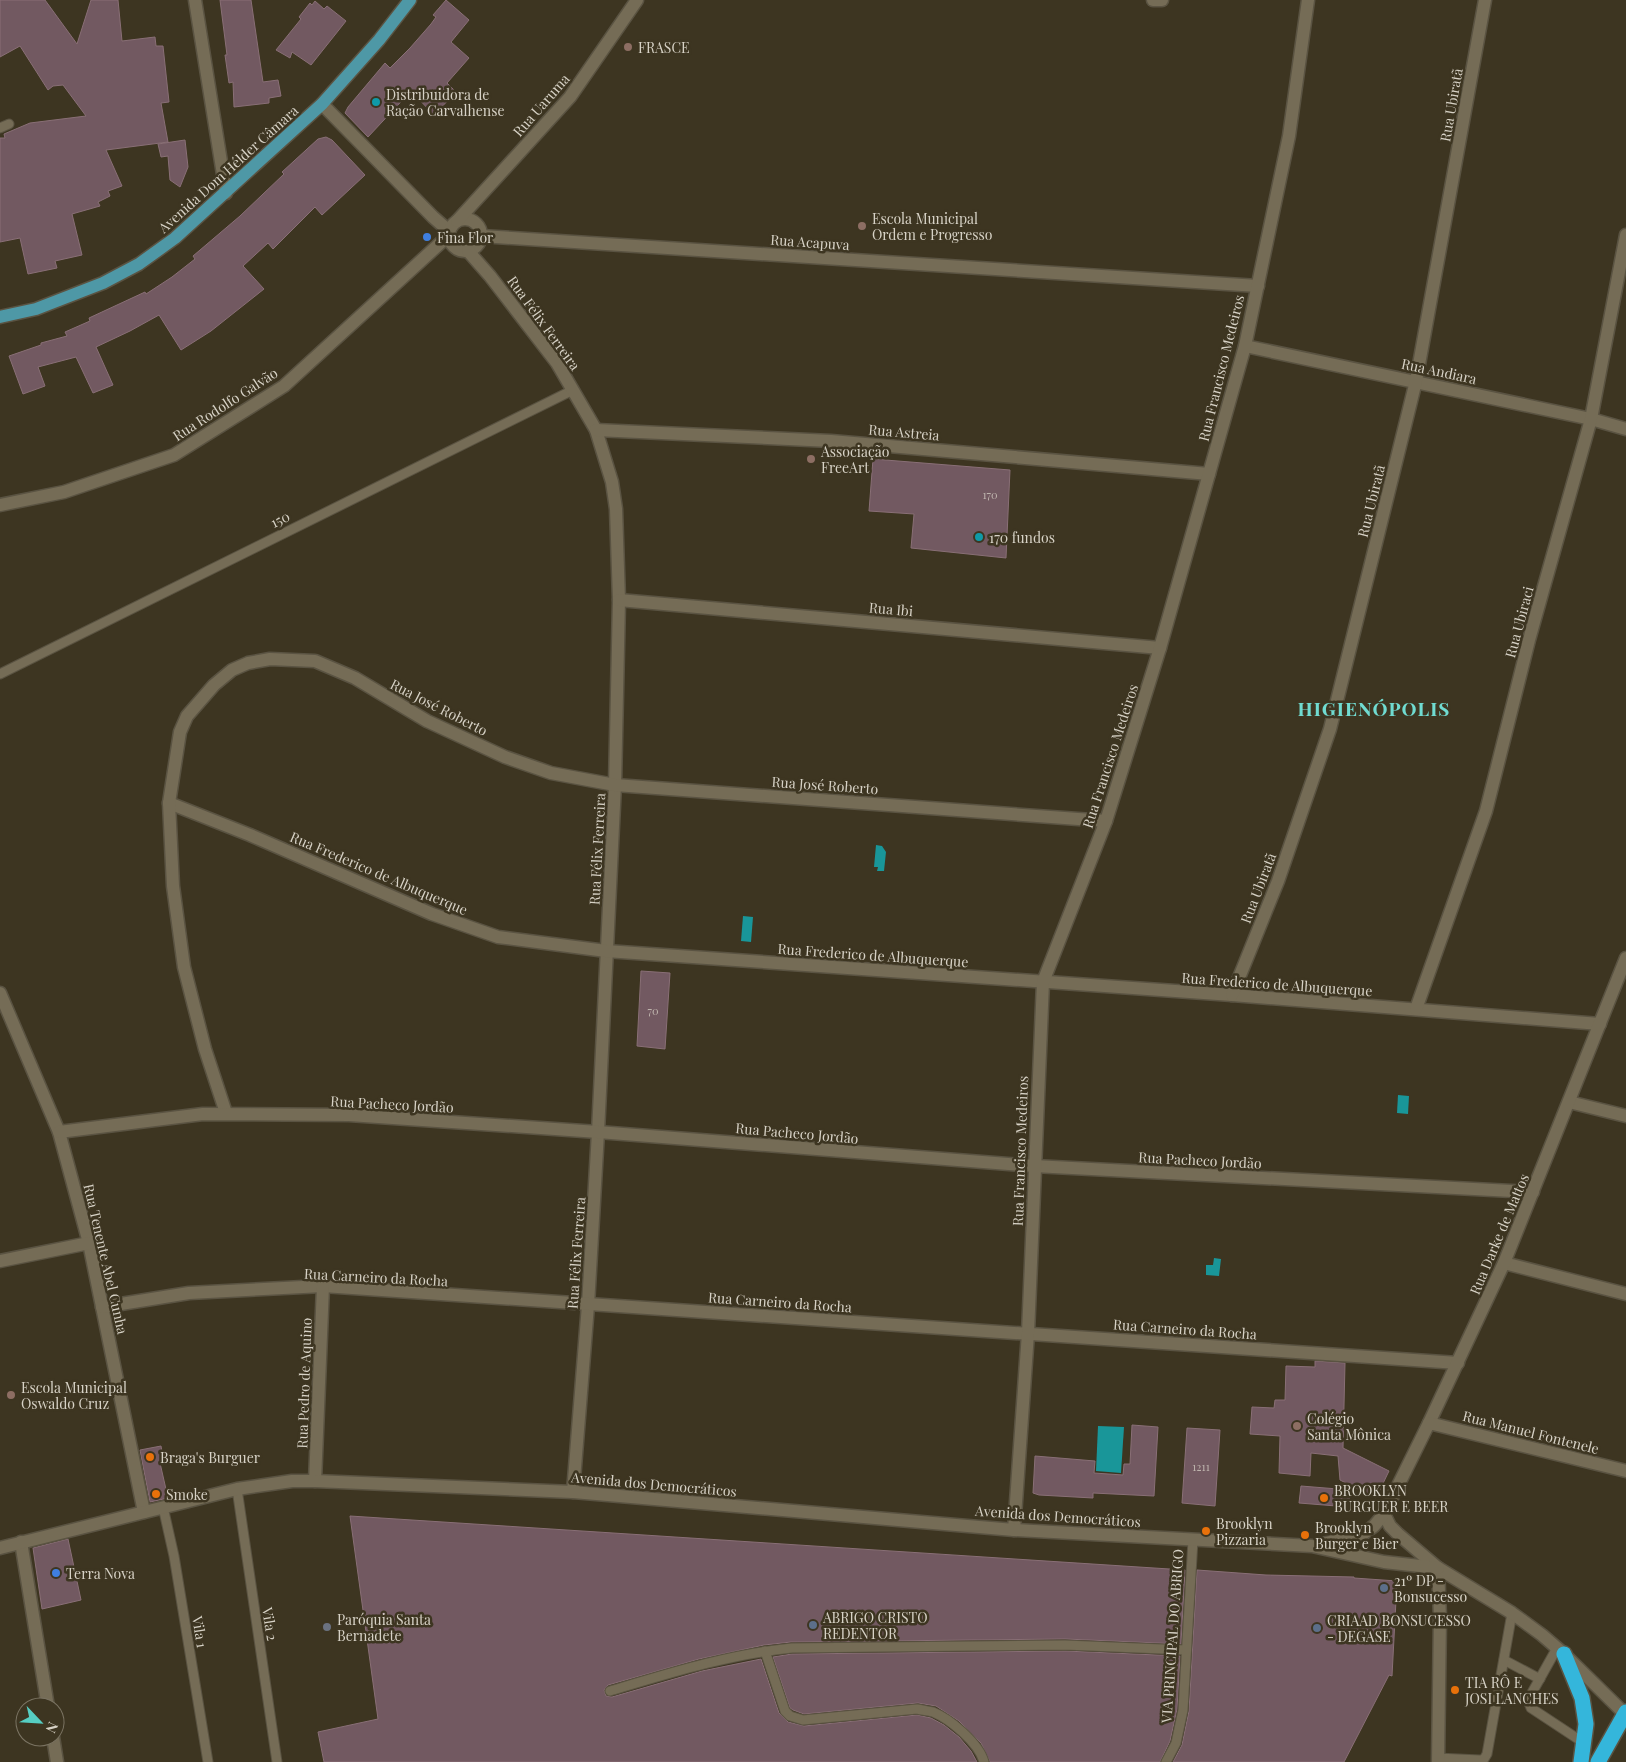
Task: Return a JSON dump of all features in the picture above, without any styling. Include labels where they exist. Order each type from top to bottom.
[{"type":"highway","points":[[1561,1651],[1582,1698],[1586,1724],[1581,1762]]},
{"type":"highway","points":[[1598,1762],[1626,1714]]},
{"type":"main road","name":"Avenida Dom Hélder Câmara","points":[[0,317],[36,309],[103,283],[139,264],[175,238],[322,104],[379,40],[410,0]]},
{"type":"street","points":[[195,0],[226,193]]},
{"type":"street","name":"Rua Uaruma","points":[[451,229],[570,97],[637,0]]},
{"type":"street","points":[[1152,0],[1162,0]]},
{"type":"street","name":"Rua Francisco Medeiros","points":[[1014,1530],[1028,1333],[1043,982],[1106,820],[1160,648],[1244,346],[1289,136],[1308,0]]},
{"type":"street","name":"Rua Ubiratã","points":[[1232,995],[1278,881],[1330,728],[1416,381],[1485,0]]},
{"type":"street","points":[[322,104],[433,217],[451,229],[453,247],[458,251],[468,252],[476,247],[480,241],[479,227],[468,219],[451,229]]},
{"type":"street","name":"Rua Rodolfo Galvão","points":[[0,505],[64,492],[174,455],[284,386],[451,229]]},
{"type":"street","name":"Rua Ubiraci","points":[[1416,1009],[1486,811],[1529,640],[1591,419],[1626,235]]},
{"type":"street","name":"Rua Acapuva","points":[[481,236],[1258,286]]},
{"type":"street","name":"Rua Félix Ferreira","points":[[468,252],[490,276],[557,363],[573,390],[596,430],[612,482],[616,509],[619,600],[615,785],[588,1305],[573,1492]]},
{"type":"street","name":"Rua Andiara","points":[[1244,346],[1416,381],[1626,428]]},
{"type":"street","name":"Rua Astreia","points":[[596,430],[831,441],[1209,474]]},
{"type":"street","name":"Rua Ibi","points":[[619,600],[1160,648]]},
{"type":"street","name":"Rua José Roberto","points":[[226,1113],[205,1049],[184,967],[173,886],[169,803],[180,732],[187,716],[214,685],[232,670],[248,663],[270,659],[315,661],[355,678],[427,721],[505,757],[551,773],[615,785],[1106,820]]},
{"type":"street","name":"Rua Frederico de Albuquerque","points":[[169,803],[250,835],[432,914],[498,937],[606,951],[1232,995],[1600,1024]]},
{"type":"street","name":"Rua Darke de Mattos","points":[[1384,1514],[1458,1363],[1504,1263],[1626,958]]},
{"type":"street","name":"Rua Tenente Abel Cunha","points":[[0,993],[59,1132],[90,1243],[144,1512]]},
{"type":"street","points":[[1569,1102],[1626,1116]]},
{"type":"street","name":"Rua Pacheco Jordão","points":[[59,1132],[203,1114],[349,1115],[598,1132],[1034,1166],[1533,1192]]},
{"type":"street","points":[[0,1261],[90,1243]]},
{"type":"street","points":[[1504,1263],[1626,1294]]},
{"type":"street","name":"Rua Carneiro da Rocha","points":[[102,1306],[189,1292],[323,1286],[1458,1363]]},
{"type":"street","name":"Rua Pedro de Aquino","points":[[315,1481],[323,1286]]},
{"type":"street","name":"Rua Manuel Fontenele","points":[[1429,1423],[1626,1471]]},
{"type":"street","name":"Avenida dos Democráticos","points":[[0,1548],[237,1489],[292,1481],[315,1481],[573,1492],[1014,1530],[1312,1546],[1384,1562],[1438,1568]]},
{"type":"street","name":"Avenida dos Democráticos","points":[[1312,1546],[1364,1533],[1374,1526],[1384,1514],[1390,1526],[1438,1568],[1512,1613],[1561,1651],[1626,1714]]},
{"type":"street","points":[[21,1542],[46,1697]]},
{"type":"street","points":[[1438,1568],[1440,1617],[1438,1760]]},
{"type":"street","points":[[55,1747],[57,1762]]},
{"type":"lane","points":[[0,128],[9,124]]},
{"type":"lane","name":"150","points":[[0,674],[573,390]]},
{"type":"lane","name":"Vila 2","points":[[237,1489],[277,1762]]},
{"type":"lane","name":"Vila 1","points":[[163,1507],[174,1556],[208,1762]]},
{"type":"lane","name":"VIA PRINCIPAL DO ABRIGO","points":[[1166,1762],[1172,1753],[1183,1710],[1193,1540]]},
{"type":"lane","points":[[1438,1760],[1480,1760],[1484,1759],[1488,1754],[1512,1613]]},
{"type":"lane","points":[[610,1691],[700,1664],[765,1650],[792,1648],[1065,1645],[1186,1650]]},
{"type":"lane","points":[[765,1650],[785,1711],[795,1719],[803,1720],[917,1709],[931,1712],[941,1717],[968,1738],[984,1762]]},
{"type":"lane","points":[[1561,1651],[1540,1678],[1529,1698],[1529,1703],[1531,1708],[1584,1743]]},
{"type":"lane","points":[[1504,1660],[1540,1678]]},
{"type":"water","points":[[876,845],[882,846],[886,852],[884,871],[877,871],[878,867],[874,867]]},
{"type":"water","points":[[743,916],[753,917],[751,942],[741,941]]},
{"type":"water","points":[[1398,1095],[1409,1096],[1408,1114],[1397,1113]]},
{"type":"water","points":[[1214,1258],[1221,1259],[1219,1276],[1206,1275],[1206,1265],[1213,1265]]},
{"type":"water","points":[[1098,1426],[1124,1427],[1121,1473],[1096,1471]]},
{"type":"building","points":[[0,0],[45,0],[77,44],[91,0],[118,0],[122,41],[155,37],[156,46],[163,46],[169,102],[161,103],[168,142],[106,150],[122,186],[108,191],[110,196],[98,202],[100,206],[72,214],[82,255],[55,261],[57,268],[28,274],[20,238],[0,242],[0,138],[5,138],[4,134],[30,123],[86,116],[63,85],[53,86],[48,90],[20,46],[0,57]]},
{"type":"building","points":[[220,0],[251,0],[263,82],[278,80],[281,96],[269,98],[269,103],[234,107],[233,82],[229,83]]},
{"type":"building","points":[[446,0],[469,20],[451,42],[469,58],[447,83],[456,92],[434,115],[411,91],[368,137],[345,113],[348,107],[385,63],[390,68],[410,48],[431,24],[436,17],[433,15]]},
{"type":"building","points":[[315,1],[324,9],[327,6],[346,21],[311,65],[292,52],[290,58],[276,50],[301,19],[299,17],[310,3],[312,5]]},
{"type":"building","points":[[326,137],[332,140],[365,175],[322,215],[315,207],[273,249],[268,243],[243,266],[264,289],[211,331],[181,350],[159,315],[96,347],[113,385],[93,393],[76,357],[38,367],[45,386],[23,394],[9,356],[41,345],[41,343],[67,336],[65,332],[90,321],[89,318],[145,292],[146,294],[172,277],[195,259],[193,256],[240,216],[284,174],[282,172],[318,139]]},
{"type":"building","points":[[185,140],[188,167],[180,187],[170,180],[168,156],[161,157],[158,144]]},
{"type":"building","points":[[873,459],[1010,470],[1006,558],[911,548],[914,514],[869,511]]},
{"type":"building","points":[[641,971],[670,973],[665,1049],[637,1046]]},
{"type":"building","name":"Colégio Santa Mônica","points":[[1315,1361],[1345,1363],[1343,1448],[1389,1471],[1376,1498],[1340,1480],[1338,1456],[1311,1453],[1310,1476],[1279,1473],[1280,1436],[1250,1434],[1252,1407],[1274,1408],[1275,1400],[1285,1400],[1286,1366],[1315,1367]]},
{"type":"building","points":[[1132,1425],[1158,1427],[1154,1496],[1093,1493],[1093,1498],[1033,1493],[1035,1456],[1095,1461],[1094,1473],[1123,1475],[1124,1464],[1130,1464]]},
{"type":"building","points":[[1187,1428],[1220,1430],[1215,1506],[1182,1503]]},
{"type":"building","points":[[161,1446],[164,1463],[160,1463],[168,1498],[150,1502],[140,1450]]},
{"type":"building","name":"BROOKLYN BURGUER E BEER","points":[[1301,1486],[1350,1490],[1349,1507],[1299,1503]]},
{"type":"building","name":"ABRIGO CRISTO REDENTOR","points":[[350,1516],[1185,1570],[1181,1644],[1065,1639],[791,1642],[764,1645],[699,1659],[608,1685],[604,1690],[606,1696],[612,1697],[702,1671],[761,1659],[779,1713],[788,1722],[804,1726],[917,1715],[931,1718],[944,1725],[959,1737],[971,1751],[977,1762],[324,1762],[318,1732],[378,1719]]},
{"type":"building","name":"Terra Nova","points":[[68,1539],[81,1600],[42,1609],[33,1548]]},
{"type":"building","points":[[1197,1570],[1266,1575],[1354,1577],[1397,1581],[1392,1676],[1389,1675],[1344,1762],[1173,1762],[1182,1745],[1189,1711]]},
{"type":"building","points":[[1065,1651],[1180,1656],[1177,1709],[1170,1741],[1160,1762],[990,1762],[981,1743],[959,1721],[936,1706],[918,1703],[804,1714],[790,1708],[773,1657],[792,1654]]},
{"type":"place","name":"FRASCE","points":[[628,47]]},
{"type":"place","name":"Distribuidora de Ração Carvalhense","points":[[376,102]]},
{"type":"place","name":"Escola Municipal Ordem e Progresso","points":[[862,226]]},
{"type":"place","name":"Fina Flor","points":[[427,237]]},
{"type":"place","name":"Associação FreeArt","points":[[811,459]]},
{"type":"place","name":"170 fundos","points":[[979,537]]},
{"type":"place","name":"Escola Municipal Oswaldo Cruz","points":[[11,1395]]},
{"type":"place","name":"Colégio Santa Mônica","points":[[1297,1426]]},
{"type":"place","name":"Braga's Burguer","points":[[150,1457]]},
{"type":"place","name":"Smoke","points":[[156,1494]]},
{"type":"place","name":"BROOKLYN BURGUER E BEER","points":[[1324,1498]]},
{"type":"place","name":"Brooklyn Pizzaria","points":[[1206,1531]]},
{"type":"place","name":"Brooklyn Burger e Bier","points":[[1305,1535]]},
{"type":"place","name":"Terra Nova","points":[[56,1573]]},
{"type":"place","name":"21º DP - Bonsucesso","points":[[1384,1588]]},
{"type":"place","name":"ABRIGO CRISTO REDENTOR","points":[[813,1625]]},
{"type":"place","name":"Paróquia Santa Bernadete","points":[[327,1627]]},
{"type":"place","name":"CRIAAD BONSUCESSO - DEGASE","points":[[1317,1628]]},
{"type":"place","name":"TIA RÔ E JOSI LANCHES","points":[[1455,1690]]},
{"type":"district","name":"HIGIENÓPOLIS","points":[[1374,708]]}]
